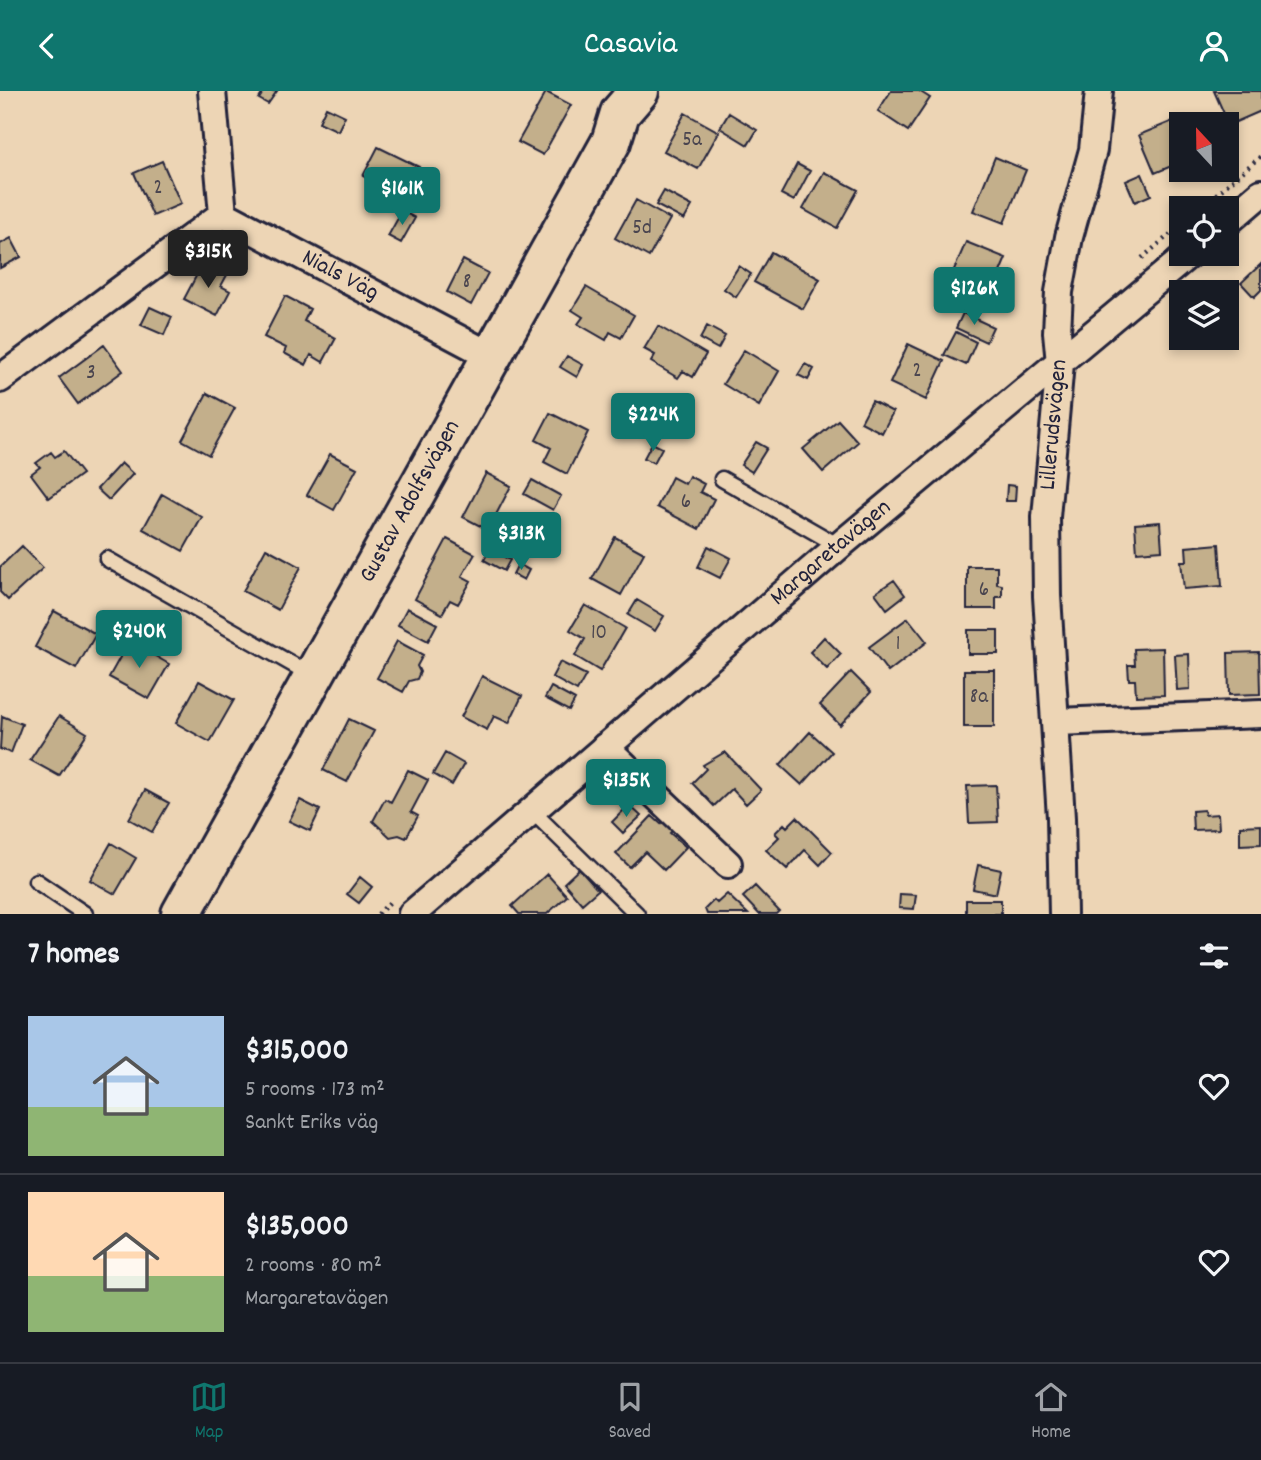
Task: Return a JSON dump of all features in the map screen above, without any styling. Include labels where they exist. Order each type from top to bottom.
[{"type":"street","points":[[0,379],[223,214],[212,91]]},
{"type":"street","name":"Gustav Adolfsvägen","points":[[181,914],[611,142],[620,113],[639,91]]},
{"type":"street","name":"Lillerudsvägen","points":[[1063,914],[1056,722],[1045,548],[1060,363],[1057,332],[1062,273],[1093,150],[1099,91]]},
{"type":"street","points":[[1239,212],[1261,193]]},
{"type":"street","name":"Nials Väg","points":[[223,214],[491,356]]},
{"type":"street","name":"Margaretavägen","points":[[412,914],[839,546],[1175,266]]},
{"type":"street","points":[[1056,722],[1261,714]]},
{"type":"street","points":[[605,747],[728,864]]},
{"type":"lane","points":[[722,479],[839,546]]},
{"type":"lane","points":[[107,559],[314,677]]},
{"type":"lane","points":[[530,810],[637,914]]},
{"type":"lane","points":[[36,881],[85,914]]},
{"type":"path","points":[[1214,196],[1261,156]]},
{"type":"building","points":[[264,91],[277,91],[268,104],[259,99]]},
{"type":"building","points":[[891,91],[919,91],[930,98],[908,131],[878,111]]},
{"type":"building","points":[[1214,91],[1261,91],[1261,111],[1239,121],[1239,112],[1223,112]]},
{"type":"building","points":[[546,92],[571,105],[543,155],[518,142]]},
{"type":"building","points":[[326,107],[345,116],[338,131],[319,122]]},
{"type":"building","points":[[685,113],[719,132],[698,169],[664,151]]},
{"type":"building","points":[[729,113],[757,130],[748,145],[720,128]]},
{"type":"building","points":[[1169,123],[1169,167],[1155,173],[1139,135]]},
{"type":"building","points":[[378,147],[419,167],[403,197],[393,191],[390,196],[370,186],[372,181],[363,176]]},
{"type":"building","points":[[995,157],[1026,170],[1004,223],[973,211]]},
{"type":"building","points":[[162,161],[181,204],[153,216],[134,173]]},
{"type":"building","points":[[797,164],[810,171],[794,201],[781,194]]},
{"type":"building","points":[[824,172],[858,190],[837,228],[803,209]]},
{"type":"building","points":[[1142,174],[1151,195],[1135,202],[1126,181]]},
{"type":"building","points":[[664,191],[692,206],[684,220],[656,205]]},
{"type":"building","points":[[636,200],[670,219],[649,257],[615,238]]},
{"type":"building","points":[[402,211],[415,218],[401,243],[388,236]]},
{"type":"building","points":[[11,238],[21,257],[0,268],[0,244]]},
{"type":"building","points":[[966,242],[1006,258],[990,296],[950,279]]},
{"type":"building","points":[[771,252],[820,279],[803,309],[754,282]]},
{"type":"building","points":[[463,260],[488,273],[471,305],[447,292]]},
{"type":"building","points":[[203,263],[227,275],[221,286],[230,291],[217,316],[184,299]]},
{"type":"building","points":[[1261,264],[1261,290],[1254,297],[1241,283]]},
{"type":"building","points":[[739,266],[751,274],[736,297],[724,289]]},
{"type":"building","points":[[586,287],[634,315],[621,338],[610,332],[606,340],[578,324],[583,317],[572,310]]},
{"type":"building","points":[[285,296],[310,309],[304,321],[336,338],[323,362],[311,355],[306,365],[284,353],[286,348],[264,337]]},
{"type":"building","points":[[150,307],[172,317],[164,335],[141,325]]},
{"type":"building","points":[[963,313],[993,327],[986,342],[956,328]]},
{"type":"building","points":[[658,326],[706,354],[693,377],[683,371],[678,378],[651,362],[655,355],[644,349]]},
{"type":"building","points":[[707,326],[725,336],[718,349],[700,339]]},
{"type":"building","points":[[956,332],[976,342],[966,365],[944,355]]},
{"type":"building","points":[[908,344],[944,361],[926,400],[890,383]]},
{"type":"building","points":[[104,345],[123,371],[78,404],[59,378]]},
{"type":"building","points":[[744,350],[779,371],[759,406],[723,384]]},
{"type":"building","points":[[567,356],[583,365],[577,377],[560,367]]},
{"type":"building","points":[[805,364],[814,369],[808,380],[798,375]]},
{"type":"building","points":[[207,393],[235,408],[209,455],[182,440]]},
{"type":"building","points":[[637,401],[654,411],[647,422],[630,412]]},
{"type":"building","points":[[872,401],[893,412],[882,433],[861,422]]},
{"type":"building","points":[[550,413],[588,432],[567,474],[544,462],[551,448],[536,440]]},
{"type":"building","points":[[838,420],[858,442],[823,472],[803,449]]},
{"type":"building","points":[[756,442],[767,448],[752,472],[741,465]]},
{"type":"building","points":[[652,443],[662,448],[654,463],[644,458]]},
{"type":"building","points":[[64,451],[82,474],[49,498],[31,474],[40,467],[36,463],[51,452],[55,457]]},
{"type":"building","points":[[330,454],[357,468],[334,510],[307,495]]},
{"type":"building","points":[[121,463],[133,474],[109,500],[97,489]]},
{"type":"building","points":[[486,473],[511,486],[488,530],[463,517]]},
{"type":"building","points":[[689,476],[704,484],[700,492],[714,499],[699,529],[657,507],[672,477],[685,484]]},
{"type":"building","points":[[532,480],[561,496],[553,510],[524,494]]},
{"type":"building","points":[[1007,485],[1016,486],[1015,501],[1006,501]]},
{"type":"building","points":[[162,494],[202,517],[183,551],[143,529]]},
{"type":"building","points":[[1160,522],[1162,550],[1137,552],[1135,524]]},
{"type":"building","points":[[615,537],[644,553],[621,595],[592,579]]},
{"type":"building","points":[[447,539],[475,554],[462,576],[471,581],[458,604],[450,600],[442,614],[415,599]]},
{"type":"building","points":[[1219,544],[1222,586],[1184,589],[1181,561],[1187,561],[1186,547]]},
{"type":"building","points":[[22,546],[43,568],[8,600],[0,592],[0,567]]},
{"type":"building","points":[[708,546],[731,558],[720,578],[698,567]]},
{"type":"building","points":[[266,548],[301,567],[278,610],[243,591]]},
{"type":"building","points":[[490,549],[510,560],[504,571],[484,560]]},
{"type":"building","points":[[518,564],[529,570],[524,580],[513,574]]},
{"type":"building","points":[[967,566],[997,566],[997,584],[1002,585],[1002,597],[996,597],[996,609],[967,609]]},
{"type":"building","points":[[894,580],[905,595],[887,609],[875,593]]},
{"type":"building","points":[[637,600],[664,616],[655,631],[628,615]]},
{"type":"building","points":[[585,605],[625,628],[600,671],[575,656],[585,639],[570,630]]},
{"type":"building","points":[[407,608],[437,624],[428,641],[398,625]]},
{"type":"building","points":[[54,611],[96,634],[76,669],[35,647]]},
{"type":"building","points":[[908,618],[927,642],[888,672],[869,647]]},
{"type":"building","points":[[968,630],[998,630],[998,654],[968,654]]},
{"type":"building","points":[[824,637],[841,654],[827,669],[810,652]]},
{"type":"building","points":[[129,641],[169,664],[149,699],[109,677]]},
{"type":"building","points":[[397,641],[423,655],[417,666],[420,672],[417,679],[409,681],[403,692],[377,678]]},
{"type":"building","points":[[1163,648],[1164,695],[1136,696],[1135,680],[1129,680],[1128,665],[1135,665],[1134,649]]},
{"type":"building","points":[[1259,652],[1260,694],[1229,695],[1228,653]]},
{"type":"building","points":[[1189,654],[1190,689],[1177,690],[1175,655]]},
{"type":"building","points":[[560,662],[586,675],[577,691],[552,677]]},
{"type":"building","points":[[964,670],[994,670],[994,727],[964,727]]},
{"type":"building","points":[[851,672],[871,692],[840,725],[820,705]]},
{"type":"building","points":[[482,676],[522,696],[509,723],[494,716],[487,730],[461,717]]},
{"type":"building","points":[[199,681],[234,700],[210,742],[176,723]]},
{"type":"building","points":[[551,687],[575,700],[569,711],[545,698]]},
{"type":"building","points":[[2,716],[22,724],[11,753],[0,749]]},
{"type":"building","points":[[59,716],[87,733],[59,776],[30,760]]},
{"type":"building","points":[[349,719],[374,731],[347,782],[323,770]]},
{"type":"building","points":[[810,732],[832,752],[802,785],[780,765]]},
{"type":"building","points":[[725,752],[761,790],[746,804],[732,789],[714,806],[692,783],[706,769],[703,765]]},
{"type":"building","points":[[445,753],[464,764],[452,785],[433,774]]},
{"type":"building","points":[[408,770],[428,780],[411,812],[418,816],[406,838],[399,835],[390,837],[373,821],[385,799],[391,802]]},
{"type":"building","points":[[996,785],[998,822],[969,823],[967,786]]},
{"type":"building","points":[[145,790],[169,803],[152,832],[129,819]]},
{"type":"building","points":[[300,800],[320,810],[310,831],[289,821]]},
{"type":"building","points":[[629,805],[641,816],[623,833],[612,822]]},
{"type":"building","points":[[1204,810],[1205,815],[1218,814],[1219,829],[1193,830],[1192,811]]},
{"type":"building","points":[[652,816],[661,824],[664,820],[674,829],[670,833],[686,847],[664,870],[645,852],[630,867],[616,854]]},
{"type":"building","points":[[797,817],[832,852],[820,865],[805,850],[787,869],[766,850],[779,837],[775,833],[784,824],[787,827]]},
{"type":"building","points":[[1261,825],[1261,844],[1240,845],[1240,826]]},
{"type":"building","points":[[111,843],[136,858],[115,894],[90,880]]},
{"type":"building","points":[[978,865],[1001,870],[996,894],[973,889]]},
{"type":"building","points":[[579,869],[598,890],[582,904],[564,883]]},
{"type":"building","points":[[547,874],[567,896],[547,914],[519,914],[512,906]]},
{"type":"building","points":[[360,877],[372,887],[359,903],[347,894]]},
{"type":"building","points":[[755,886],[779,911],[776,914],[759,914],[743,897]]},
{"type":"building","points":[[727,894],[748,914],[707,914],[705,909],[714,900],[717,903]]},
{"type":"building","points":[[900,894],[916,895],[914,909],[899,908]]},
{"type":"building","points":[[966,900],[1001,900],[1001,914],[966,914]]}]
